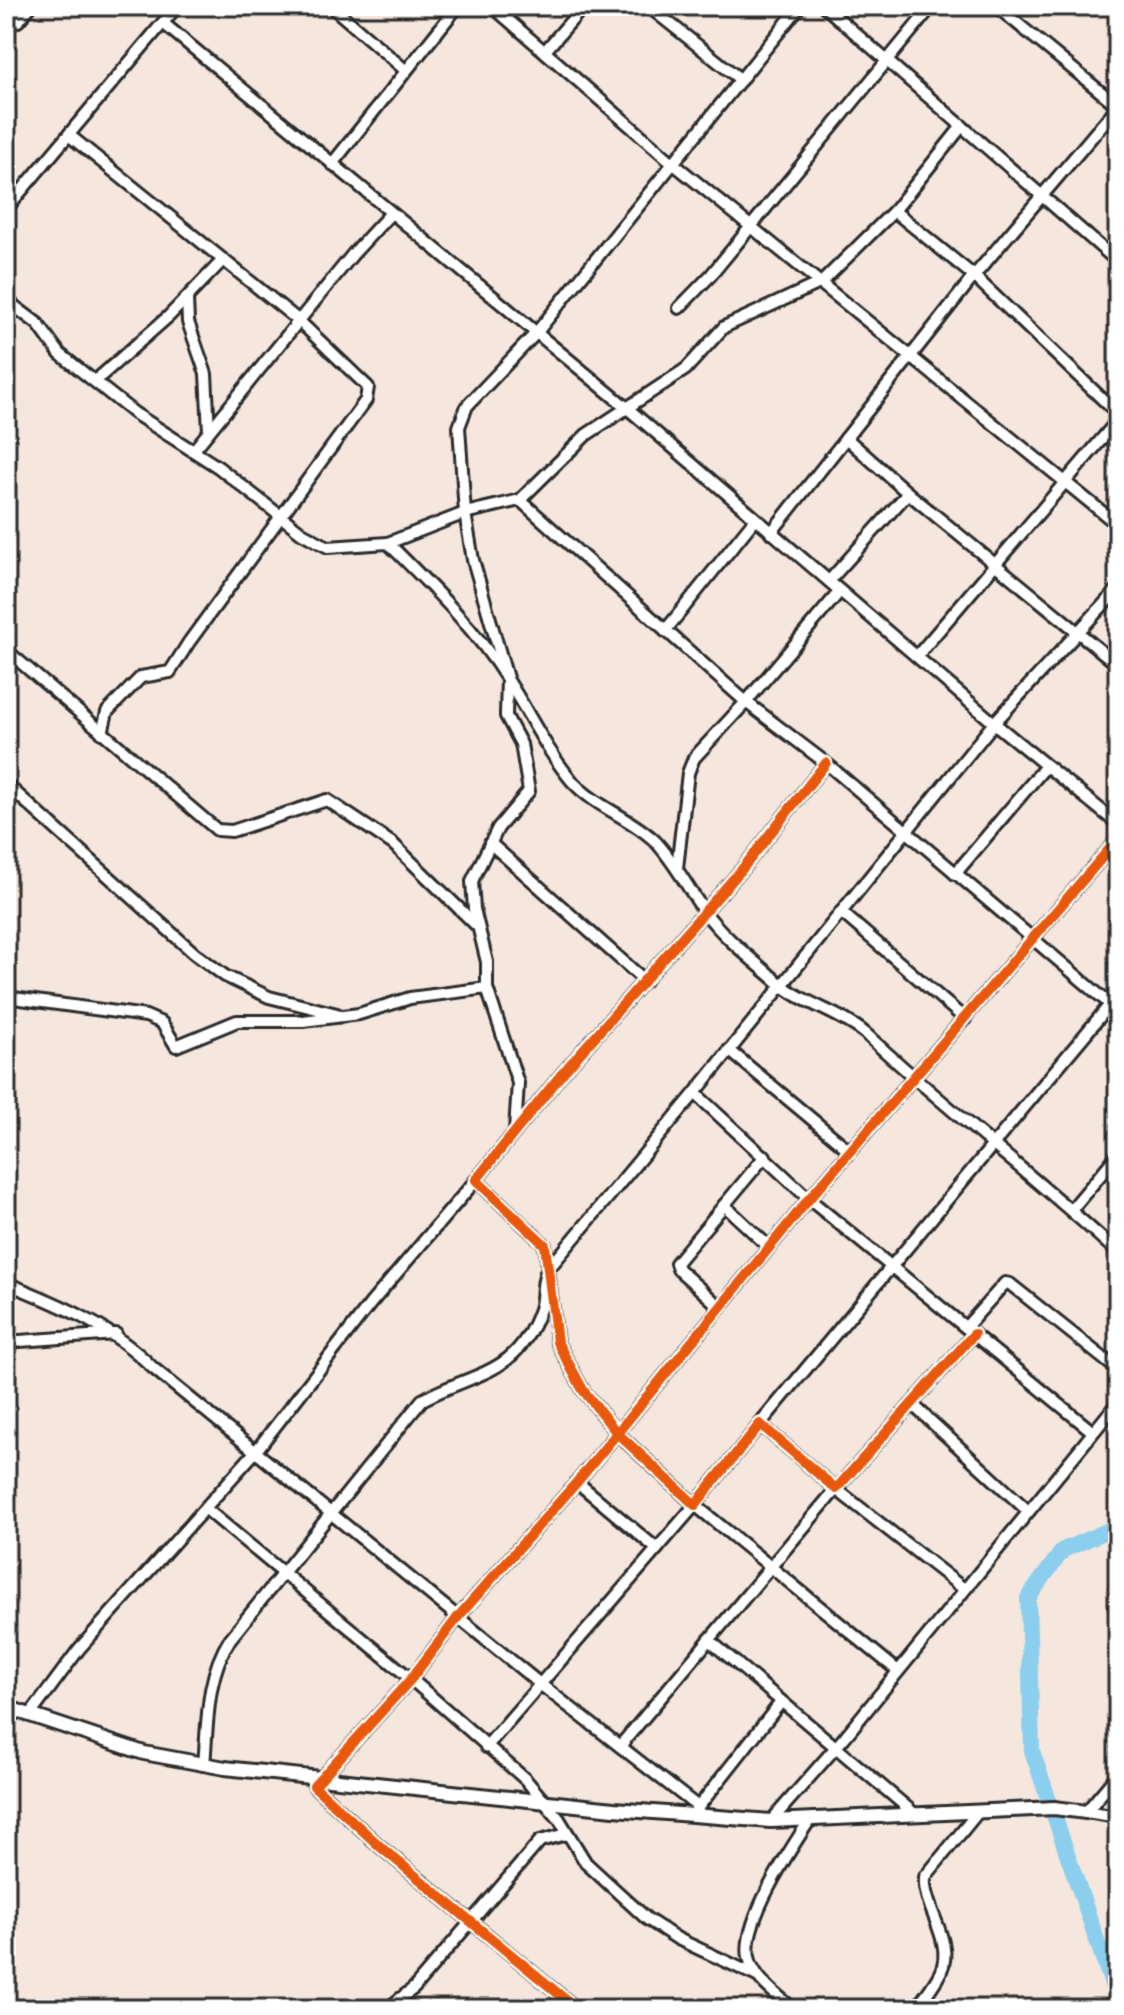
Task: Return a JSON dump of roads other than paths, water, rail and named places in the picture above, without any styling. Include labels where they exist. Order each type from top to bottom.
[{"type":"street","points":[[6,26],[18,21],[31,6]]},
{"type":"street","points":[[6,209],[177,6]]},
{"type":"street","points":[[331,6],[404,69]]},
{"type":"street","points":[[332,164],[404,69],[458,6]]},
{"type":"street","points":[[492,6],[674,164],[913,355],[1118,525]]},
{"type":"street","points":[[545,51],[584,6]]},
{"type":"street","points":[[648,6],[741,80]]},
{"type":"street","points":[[514,1133],[518,1083],[487,988],[487,962],[477,926],[472,881],[490,843],[529,791],[521,744],[506,716],[507,678],[478,582],[465,513],[459,427],[467,406],[537,332],[800,6]]},
{"type":"street","points":[[824,6],[1118,262]]},
{"type":"street","points":[[679,308],[752,226],[932,6]]},
{"type":"street","points":[[771,533],[974,276],[1118,106],[996,6]]},
{"type":"street","points":[[163,23],[537,332],[994,723],[1118,824]]},
{"type":"street","points":[[6,300],[38,324],[60,354],[134,413],[194,450],[282,519],[328,547],[388,543],[465,513],[520,500],[586,435],[686,369],[724,327],[822,282],[894,211],[962,126]]},
{"type":"street","points":[[70,136],[299,321],[368,387],[366,400],[282,519],[189,642],[178,664],[170,672],[141,677],[107,712],[102,733]]},
{"type":"street","points":[[894,211],[974,276],[1118,417],[917,656]]},
{"type":"street","points":[[194,450],[391,213]]},
{"type":"street","points":[[95,381],[187,298],[222,261]]},
{"type":"street","points":[[187,298],[188,322],[206,374],[209,431]]},
{"type":"street","points":[[846,438],[908,493],[1118,665]]},
{"type":"street","points":[[829,581],[908,493]]},
{"type":"street","points":[[520,500],[746,702],[826,763],[1114,1008]]},
{"type":"street","points":[[665,631],[755,519]]},
{"type":"street","points":[[388,543],[453,609],[507,678],[533,726],[573,782],[590,798],[638,826],[677,868],[705,913],[781,985],[850,1020],[992,1147],[1071,1210],[1118,1253]]},
{"type":"street","points":[[204,1765],[210,1683],[217,1659],[284,1571],[422,1400],[443,1388],[483,1376],[514,1357],[541,1306],[546,1272],[909,833],[994,723],[1118,589]]},
{"type":"street","points":[[677,868],[688,773],[694,758],[840,591]]},
{"type":"street","points":[[6,650],[217,830],[232,831],[320,800],[334,803],[393,844],[477,926]]},
{"type":"street","points":[[30,1715],[79,1649],[256,1451],[371,1303],[705,913],[826,763]]},
{"type":"street","points":[[955,874],[1046,766]]},
{"type":"street","points":[[6,784],[194,953],[225,976],[269,997],[343,1016]]},
{"type":"street","points":[[577,2009],[326,1800],[314,1786],[411,1679],[458,1617],[577,1482],[809,1199],[1118,839]]},
{"type":"street","points":[[490,843],[645,981]]},
{"type":"street","points":[[841,912],[965,1019]]},
{"type":"street","points":[[6,997],[146,1016],[162,1023],[176,1046],[237,1021],[343,1016],[372,1012],[410,998],[487,988]]},
{"type":"street","points":[[486,1747],[695,1505],[992,1147],[1114,1008],[1118,995]]},
{"type":"street","points":[[729,1050],[850,1151]]},
{"type":"street","points":[[695,1093],[809,1199],[1093,1432]]},
{"type":"street","points":[[1071,1210],[1118,1154]]},
{"type":"street","points":[[720,1307],[678,1269],[676,1263],[765,1156]]},
{"type":"street","points":[[476,1180],[545,1245],[557,1342],[583,1390],[617,1433],[695,1505],[772,1564],[898,1671]]},
{"type":"street","points":[[724,1205],[769,1247]]},
{"type":"street","points":[[6,1283],[116,1334],[458,1617],[620,1746],[695,1811]]},
{"type":"street","points":[[620,1746],[836,1489],[912,1404],[1005,1283],[1118,1370]]},
{"type":"street","points":[[6,1342],[116,1334]]},
{"type":"street","points":[[771,1821],[835,1748],[1118,1402]]},
{"type":"street","points":[[912,1404],[1028,1511]]},
{"type":"street","points":[[760,1424],[836,1489],[964,1589]]},
{"type":"street","points":[[577,1482],[657,1549]]},
{"type":"street","points":[[206,1509],[411,1679],[545,1800],[586,1863],[655,1926],[757,1976],[793,2009]]},
{"type":"street","points":[[709,1640],[916,1815]]},
{"type":"street","points":[[695,1811],[781,1702]]},
{"type":"street","points":[[6,1707],[144,1753],[204,1765],[545,1800],[695,1811],[771,1821],[1054,1808],[1118,1817]]},
{"type":"street","points":[[1086,1812],[1118,1774]]},
{"type":"street","points":[[916,2009],[942,1969],[944,1959],[940,1934],[924,1890],[925,1877],[978,1812]]},
{"type":"street","points":[[757,1976],[749,1957],[749,1940],[773,1875],[809,1821]]},
{"type":"street","points":[[387,2009],[414,1988],[540,1841],[567,1834]]},
{"type":"street","points":[[555,2009],[560,1995]]},
{"type":"waterway","points":[[1118,1526],[1063,1550],[1028,1598],[1032,1751],[1118,2002]]}]
